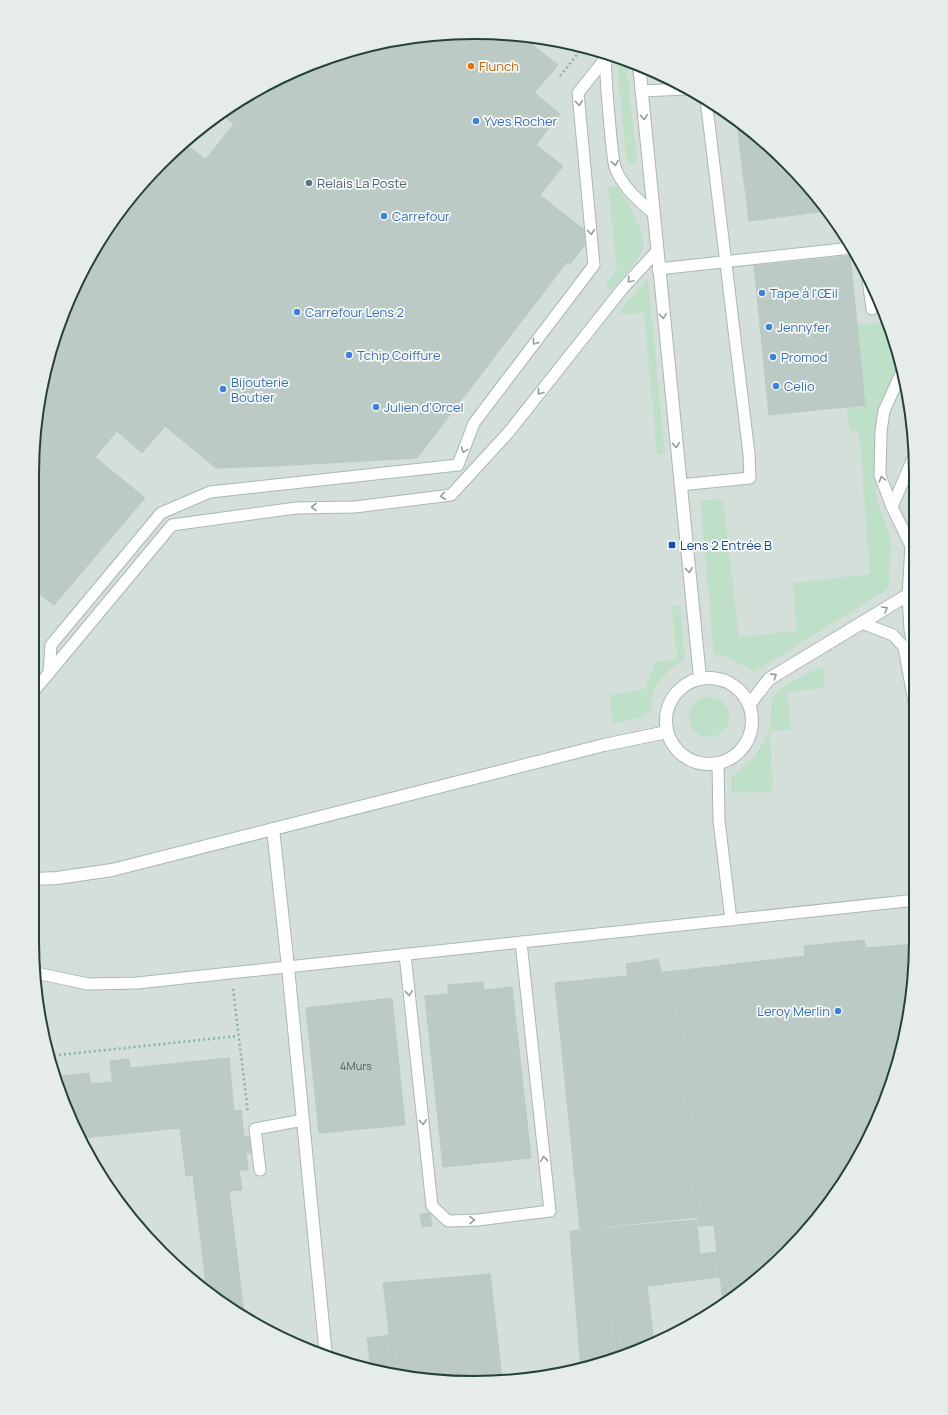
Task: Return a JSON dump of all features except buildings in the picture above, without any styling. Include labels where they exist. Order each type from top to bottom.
[{"type":"street","points":[[640,72],[658,269],[700,678]]},
{"type":"street","points":[[749,705],[769,678],[909,595]]},
{"type":"street","points":[[700,678],[715,678],[730,683],[742,692],[749,705],[752,720],[750,735],[743,748],[732,758],[718,764],[698,763],[680,755],[672,744],[667,732],[665,718],[668,704],[676,692],[687,683],[700,678]]},
{"type":"street","points":[[39,879],[57,878],[112,870],[604,745],[667,732]]},
{"type":"street","points":[[273,829],[325,1350]]},
{"type":"lane","points":[[49,673],[51,645],[161,513],[210,492],[458,465],[474,423],[594,265],[578,93],[604,59]]},
{"type":"lane","points":[[606,60],[615,167],[629,191],[654,214]]},
{"type":"lane","points":[[641,91],[677,89]]},
{"type":"lane","points":[[680,485],[750,478],[749,454],[707,106]]},
{"type":"lane","points":[[658,269],[846,249]]},
{"type":"lane","points":[[39,685],[172,525],[296,508],[355,507],[451,495],[508,433],[623,288],[657,251]]},
{"type":"lane","points":[[870,295],[872,309]]},
{"type":"lane","points":[[898,379],[884,411],[881,431],[880,476],[892,507],[909,536]]},
{"type":"lane","points":[[892,507],[909,468]]},
{"type":"lane","points":[[862,623],[892,635],[904,647],[909,677]]},
{"type":"lane","points":[[718,764],[719,821],[731,920]]},
{"type":"lane","points":[[41,974],[88,984],[137,983],[909,901]]},
{"type":"lane","points":[[405,954],[432,1206],[448,1221],[478,1220],[550,1211],[521,942]]},
{"type":"lane","points":[[260,1170],[256,1129],[303,1120]]},
{"type":"path","points":[[560,76],[579,52]]},
{"type":"path","points":[[231,973],[247,1109],[256,1129]]},
{"type":"path","points":[[54,1055],[238,1036]]},
{"type":"shaded area","points":[[474,39],[531,43],[559,47],[614,62],[640,72],[692,97],[716,112],[761,147],[782,166],[819,209],[851,256],[864,282],[886,334],[894,361],[901,389],[908,446],[909,941],[905,998],[901,1026],[894,1054],[876,1107],[851,1158],[836,1183],[801,1228],[782,1249],[761,1268],[716,1303],[692,1318],[640,1343],[587,1361],[559,1368],[531,1372],[474,1376],[446,1375],[389,1368],[334,1353],[282,1331],[256,1318],[232,1303],[187,1268],[166,1249],[129,1206],[112,1183],[97,1158],[72,1107],[62,1081],[47,1026],[40,969],[39,474],[43,417],[47,389],[54,361],[72,308],[97,256],[112,232],[147,187],[166,166],[209,129],[232,112],[282,84],[334,62],[361,54],[389,47],[446,40]]},
{"type":"green space","points":[[617,63],[627,67],[637,163],[627,164]]},
{"type":"green space","points":[[608,187],[618,187],[639,225],[643,240],[643,247],[638,258],[611,290],[605,286],[617,269]]},
{"type":"green space","points":[[648,278],[665,454],[657,455],[644,313],[616,315]]},
{"type":"green space","points":[[882,323],[896,370],[879,404],[876,417],[876,493],[891,543],[889,588],[754,672],[730,658],[714,653],[700,500],[723,499],[739,637],[797,631],[793,583],[870,574],[859,431],[850,431],[847,407],[865,405],[857,325]]},
{"type":"green space","points":[[680,605],[685,659],[672,668],[656,686],[653,693],[652,709],[641,717],[613,724],[610,695],[644,689],[656,662],[677,659],[672,606]]},
{"type":"green space","points":[[823,666],[825,688],[787,692],[791,730],[770,731],[773,791],[731,793],[731,777],[750,761],[765,740],[771,720],[774,695],[786,685]]},
{"type":"green space","points":[[705,697],[713,697],[720,700],[726,706],[729,717],[726,728],[720,734],[713,737],[705,737],[698,734],[692,728],[689,721],[689,713],[692,706],[698,700]]},
{"type":"place","name":"Flunch","points":[[471,66]]},
{"type":"place","name":"Yves Rocher","points":[[476,121]]},
{"type":"place","name":"Relais La Poste","points":[[309,183]]},
{"type":"place","name":"Carrefour","points":[[384,216]]},
{"type":"place","name":"Tape à l'Œil","points":[[762,293]]},
{"type":"place","name":"Carrefour Lens 2","points":[[297,312]]},
{"type":"place","name":"Jennyfer","points":[[769,327]]},
{"type":"place","name":"Tchip Coiffure","points":[[349,355]]},
{"type":"place","name":"Promod","points":[[773,357]]},
{"type":"place","name":"Celio","points":[[776,386]]},
{"type":"place","name":"Bijouterie Boutier","points":[[223,389]]},
{"type":"place","name":"Julien d'Orcel","points":[[376,407]]},
{"type":"place","name":"Lens 2 Entrée B","points":[[672,545]]},
{"type":"place","name":"Leroy Merlin","points":[[838,1011]]}]
